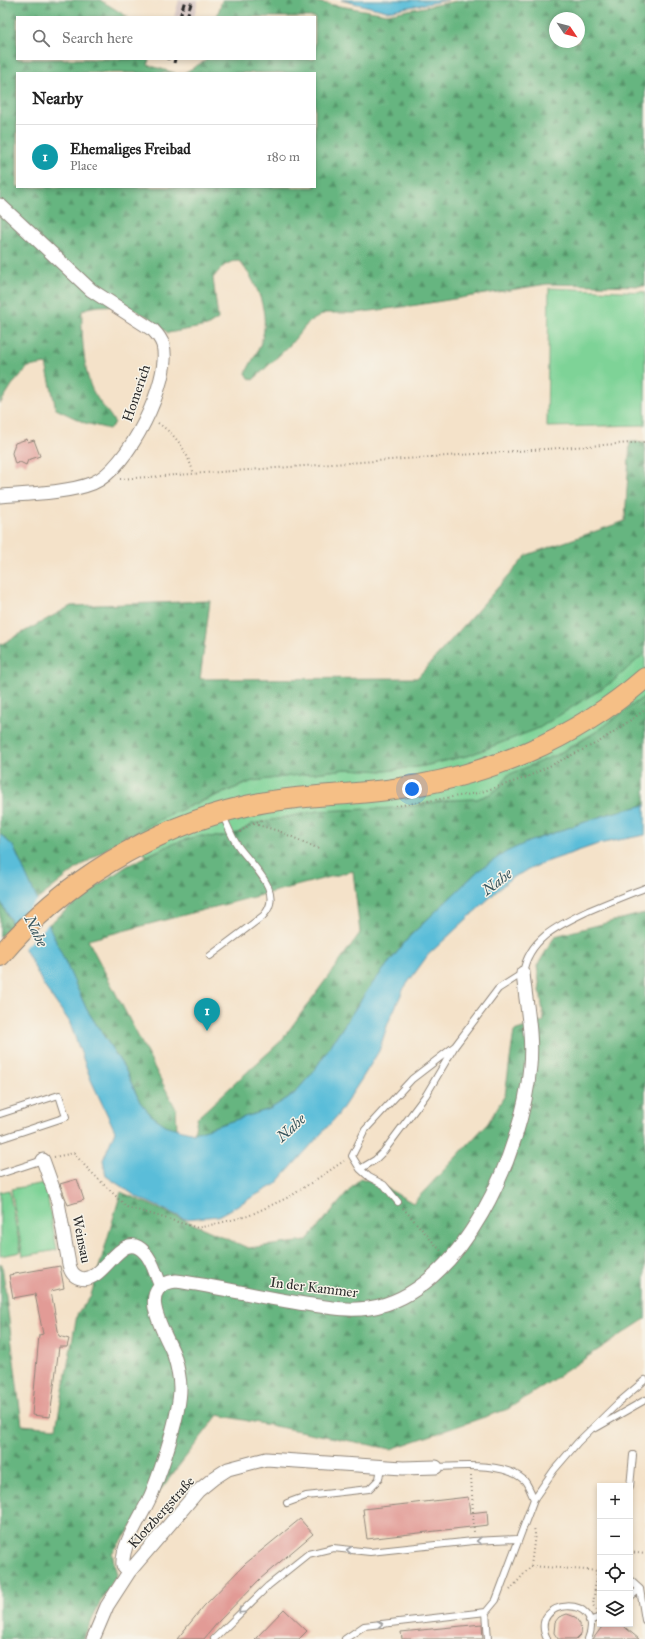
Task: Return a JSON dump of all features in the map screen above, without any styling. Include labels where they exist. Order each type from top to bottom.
[{"type":"main road","points":[[0,956],[26,928],[66,893],[102,867],[166,832],[222,812],[247,806],[282,800],[418,786],[469,774],[518,756],[565,733],[614,703],[645,678]]},
{"type":"street","name":"Homerich","points":[[0,205],[91,290],[153,330],[163,344],[164,360],[148,416],[130,449],[103,478],[93,483],[78,486],[0,496]]},
{"type":"street","name":"In der Kammer","points":[[161,1286],[176,1281],[294,1303],[344,1310],[357,1310],[383,1305],[408,1295],[430,1280],[449,1259],[476,1223],[498,1183],[512,1149],[522,1115],[530,1067],[531,1043],[523,974]]},
{"type":"street","name":"Weinsau","points":[[43,1160],[58,1202],[69,1264],[73,1273],[81,1278],[93,1277],[120,1250],[133,1246],[145,1252],[161,1286]]},
{"type":"street","points":[[129,1572],[123,1565],[123,1552],[152,1493],[170,1438],[180,1389],[179,1374],[174,1355],[154,1306],[154,1297],[161,1286]]},
{"type":"street","name":"Klotzbergstraße","points":[[93,1639],[107,1606],[129,1572],[198,1491],[228,1469],[266,1459],[381,1467],[436,1467]]},
{"type":"lane","points":[[210,956],[263,916],[268,911],[271,897],[267,883],[233,838],[222,812]]},
{"type":"lane","points":[[360,1169],[376,1160],[384,1151],[426,1095],[455,1046],[498,989],[508,981],[523,974],[524,965],[532,949],[545,934],[554,928],[620,897],[645,888]]},
{"type":"lane","points":[[398,1202],[384,1185],[369,1177],[360,1169],[352,1156],[365,1130],[412,1079],[455,1046]]},
{"type":"lane","points":[[0,1114],[59,1095],[66,1117],[0,1139]]},
{"type":"lane","points":[[0,1174],[43,1160]]},
{"type":"lane","points":[[345,1639],[364,1626],[486,1612],[496,1600],[534,1499],[554,1470],[589,1432],[645,1380]]},
{"type":"lane","points":[[589,1432],[645,1400]]},
{"type":"lane","points":[[630,1483],[633,1455]]},
{"type":"lane","points":[[436,1467],[470,1466],[511,1471],[525,1481],[534,1499]]},
{"type":"lane","points":[[287,1503],[306,1496],[369,1489],[379,1479],[381,1467]]},
{"type":"lane","points":[[214,1639],[268,1586],[308,1554],[333,1548],[370,1552],[473,1541],[518,1539]]},
{"type":"lane","points":[[633,1583],[640,1589],[645,1620]]},
{"type":"lane","points":[[633,1595],[640,1589]]},
{"type":"lane","points":[[547,1639],[545,1622],[550,1614],[557,1608],[567,1605],[576,1607],[584,1612],[589,1621],[590,1630],[588,1639]]},
{"type":"lane","points":[[486,1612],[488,1639]]},
{"type":"lane","points":[[589,1621],[597,1618]]},
{"type":"path","points":[[148,416],[170,433],[185,450],[194,474]]},
{"type":"path","points":[[118,480],[645,442]]},
{"type":"path","points":[[252,824],[279,831],[319,848]]},
{"type":"path","points":[[43,1160],[74,1153],[84,1166],[127,1207],[198,1228],[248,1216],[291,1196],[352,1156]]},
{"type":"path","points":[[398,1202],[449,1259]]},
{"type":"path","points":[[470,1466],[475,1528]]},
{"type":"path","points":[[496,1600],[502,1599],[531,1566],[536,1534],[527,1516]]},
{"type":"path","points":[[633,1552],[645,1554]]},
{"type":"path","points":[[531,1566],[597,1571]]},
{"type":"path","points":[[597,1578],[593,1605],[597,1612]]},
{"type":"shaded area","points":[[179,0],[198,0],[194,16],[174,16]]},
{"type":"green space","points":[[0,0],[100,0],[126,16],[16,16],[16,60],[149,60],[148,65],[172,72],[16,72],[16,188],[316,188],[316,72],[186,72],[206,60],[316,60],[316,16],[217,16],[222,0],[304,0],[387,14],[462,0],[645,0],[645,286],[547,284],[417,305],[356,313],[325,313],[308,323],[289,346],[253,380],[249,378],[246,373],[258,350],[264,332],[263,310],[257,288],[246,269],[239,261],[234,261],[224,266],[213,278],[218,319],[207,326],[168,333],[150,318],[125,305],[99,306],[87,308],[82,311],[83,342],[88,376],[94,393],[115,423],[109,429],[85,423],[56,409],[46,364],[28,367],[12,385],[0,404]]},
{"type":"green space","points":[[549,288],[645,292],[645,425],[547,427]]},
{"type":"green space","points":[[630,442],[645,442],[645,653],[612,682],[539,728],[470,755],[424,766],[385,771],[346,769],[253,781],[168,815],[114,844],[76,869],[37,900],[13,846],[0,834],[0,645],[71,606],[210,601],[200,679],[417,678],[527,555],[625,521]]},
{"type":"green space","points":[[645,653],[645,696],[599,730],[556,755],[508,775],[500,787],[490,794],[477,799],[450,800],[398,808],[318,811],[252,824],[238,833],[220,837],[197,836],[172,844],[146,856],[134,834],[168,815],[253,781],[346,769],[385,771],[424,766],[470,755],[539,728],[612,682]]},
{"type":"green space","points":[[645,696],[645,805],[608,814],[528,842],[478,871],[410,936],[369,988],[313,1072],[294,1094],[270,1109],[194,1133],[197,1118],[281,1041],[360,933],[353,871],[88,940],[176,1109],[177,1130],[167,1126],[151,1115],[140,1102],[125,1069],[87,1010],[48,925],[91,890],[127,866],[172,844],[197,836],[220,837],[238,833],[252,824],[318,811],[398,808],[450,800],[477,799],[490,794],[500,787],[508,775],[556,755],[578,743],[599,730]]},
{"type":"green space","points":[[0,900],[12,924],[0,937]]},
{"type":"green space","points":[[645,913],[645,1319],[508,1409],[391,1449],[218,1415],[112,1553],[117,1575],[99,1604],[83,1639],[0,1639],[0,1264],[2,1264],[22,1425],[56,1428],[77,1315],[91,1295],[121,1192],[248,1248],[306,1241],[360,1178],[377,1183],[413,1203],[488,1123],[505,1095],[514,1031],[544,1021],[537,966],[555,936]]},
{"type":"green space","points":[[45,1183],[57,1250],[23,1256],[11,1189]]},
{"type":"green space","points":[[9,1190],[21,1252],[0,1256],[0,1192]]},
{"type":"water","points":[[341,0],[448,0],[387,11]]},
{"type":"water","name":"Nahe","points":[[645,805],[645,835],[598,844],[543,863],[511,878],[428,955],[404,988],[388,1023],[379,1051],[338,1115],[276,1184],[218,1216],[185,1219],[137,1197],[106,1176],[103,1160],[115,1131],[91,1080],[69,1021],[44,986],[0,900],[0,834],[13,846],[87,1010],[125,1069],[140,1102],[151,1115],[167,1126],[194,1133],[270,1109],[294,1094],[313,1072],[369,988],[410,936],[478,871],[506,852],[528,842],[608,814]]},
{"type":"pier","points":[[39,899],[49,923],[23,949],[11,926]]},
{"type":"building","points":[[27,439],[28,442],[34,440],[40,456],[28,460],[26,465],[20,462],[15,464],[12,453],[15,443]]},
{"type":"building","points":[[77,1179],[84,1200],[68,1205],[60,1184]]},
{"type":"building","points":[[60,1266],[64,1288],[51,1291],[59,1336],[69,1339],[67,1347],[59,1347],[50,1417],[32,1415],[39,1335],[43,1334],[35,1294],[13,1298],[9,1275]]},
{"type":"building","points":[[468,1497],[470,1513],[487,1511],[488,1525],[367,1539],[363,1509]]},
{"type":"building","points":[[300,1519],[313,1534],[260,1579],[219,1621],[204,1639],[177,1639],[204,1606],[245,1564]]},
{"type":"building","points":[[284,1609],[307,1631],[299,1639],[255,1639]]},
{"type":"building","points":[[567,1614],[575,1617],[580,1624],[581,1634],[576,1639],[558,1639],[554,1633],[555,1622],[559,1617]]},
{"type":"building","points":[[482,1624],[483,1639],[402,1639],[401,1632]]},
{"type":"building","points":[[602,1627],[625,1627],[639,1639],[593,1639]]},
{"type":"railway","points":[[180,16],[185,0]]},
{"type":"railway","points":[[187,16],[192,0]]},
{"type":"place","name":"Ehemaliges Freibad","points":[[207,1031]]}]
